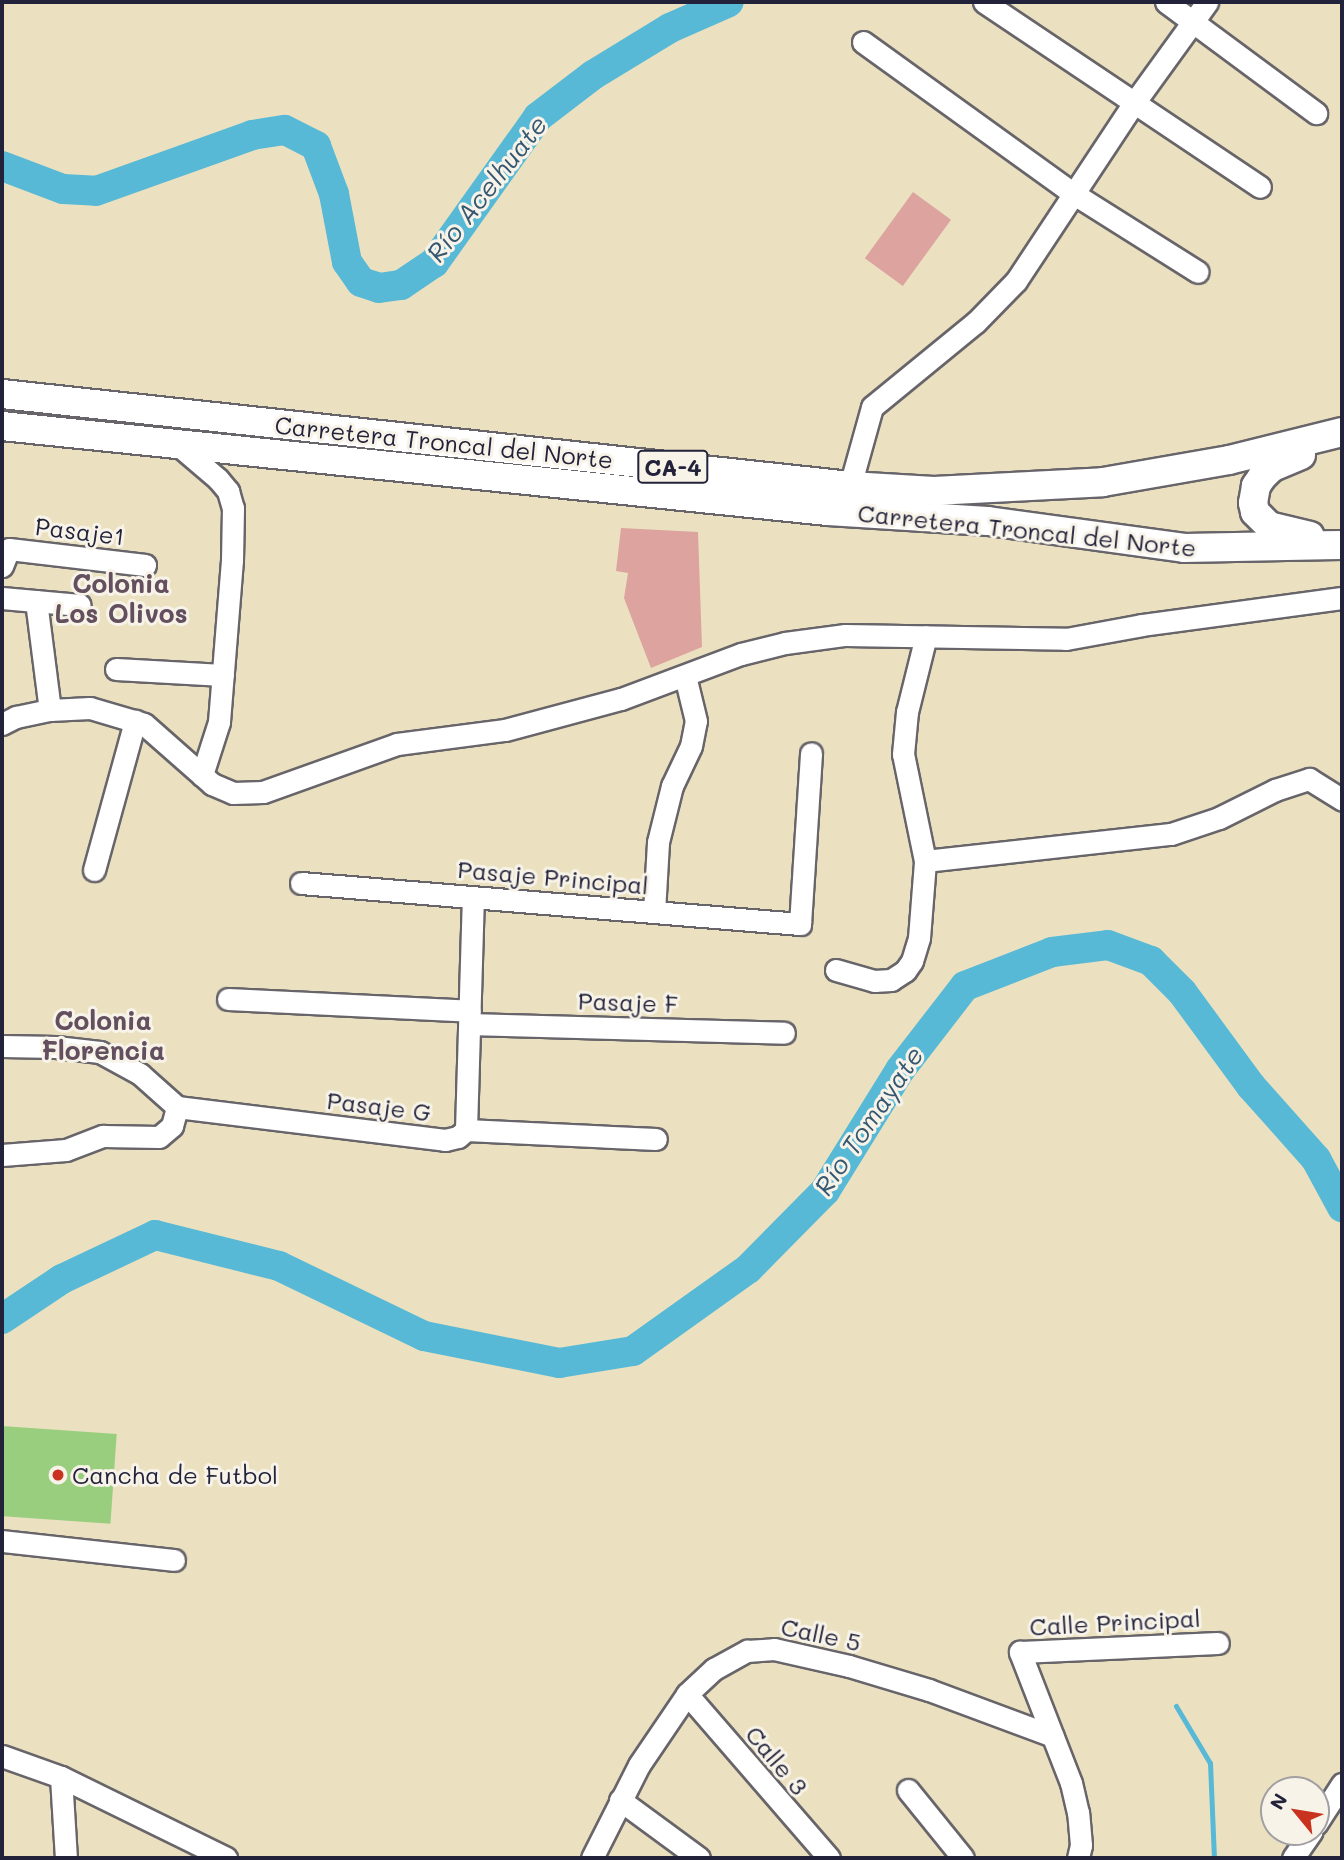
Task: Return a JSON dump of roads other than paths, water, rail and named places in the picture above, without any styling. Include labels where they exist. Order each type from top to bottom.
[{"type":"main road","name":"Carretera Troncal del Norte","points":[[2,394],[850,486],[934,491],[1103,482],[1229,460],[1342,435]]},
{"type":"main road","name":"Carretera Troncal del Norte","points":[[2,426],[828,510],[988,521],[1184,548],[1342,543]]},
{"type":"main road","points":[[1342,435],[1271,468],[1262,477],[1253,494],[1255,512],[1269,526],[1342,543]]},
{"type":"street","points":[[984,2],[1260,187]]},
{"type":"street","points":[[1166,2],[1316,113]]},
{"type":"street","points":[[850,486],[872,407],[976,322],[1016,281],[1134,103],[1207,2]]},
{"type":"street","points":[[863,41],[1074,194],[1198,272]]},
{"type":"street","points":[[177,444],[229,491],[233,508],[232,560],[216,740],[202,775]]},
{"type":"street","name":"Pasaje1","points":[[6,557],[145,565]]},
{"type":"street","points":[[2,598],[80,605]]},
{"type":"street","points":[[2,724],[16,717],[50,710],[90,708],[144,723],[212,784],[233,793],[263,792],[397,744],[505,730],[621,699],[741,654],[785,643],[845,635],[1066,639],[1142,625],[1342,598]]},
{"type":"street","points":[[36,601],[50,710]]},
{"type":"street","points":[[836,970],[874,981],[891,980],[905,971],[912,961],[919,938],[925,861],[903,754],[907,712],[926,636]]},
{"type":"street","points":[[116,669],[223,675]]},
{"type":"street","points":[[654,912],[658,842],[672,786],[691,746],[696,721],[685,676]]},
{"type":"street","points":[[94,870],[135,721]]},
{"type":"street","name":"Pasaje Principal","points":[[301,883],[800,924],[811,753]]},
{"type":"street","points":[[925,861],[1171,834],[1219,818],[1275,790],[1309,779],[1342,800]]},
{"type":"street","points":[[466,1130],[473,897]]},
{"type":"street","name":"Pasaje F","points":[[228,999],[470,1018],[784,1032]]},
{"type":"street","points":[[2,1046],[56,1047],[100,1052],[140,1074],[177,1107],[172,1126],[159,1137],[103,1136],[66,1150],[2,1156]]},
{"type":"street","name":"Pasaje G","points":[[177,1107],[445,1140],[458,1137],[466,1130],[656,1139]]},
{"type":"street","points":[[2,1541],[174,1560]]},
{"type":"street","name":"Calle Principal","points":[[1078,1858],[1081,1845],[1078,1813],[1071,1783],[1020,1652],[1218,1643]]},
{"type":"street","name":"Calle 5","points":[[592,1858],[639,1765],[687,1694],[714,1669],[733,1658],[760,1648],[828,1660],[929,1690],[1053,1736]]},
{"type":"street","name":"Calle 3","points":[[687,1694],[829,1858]]},
{"type":"street","points":[[2,1756],[61,1777],[226,1858]]},
{"type":"street","points":[[61,1777],[66,1858]]},
{"type":"street","points":[[1330,1802],[1342,1784]]},
{"type":"street","points":[[908,1790],[963,1858]]},
{"type":"street","points":[[620,1800],[699,1858]]},
{"type":"waterway","name":"Río Acelhuate","points":[[2,166],[63,189],[96,191],[252,135],[285,130],[316,146],[334,194],[347,262],[361,282],[379,288],[401,285],[434,263],[538,117],[593,75],[670,28],[729,2]]},
{"type":"waterway","name":"Río Tomayate","points":[[2,1319],[62,1279],[155,1235],[279,1266],[424,1336],[559,1363],[633,1351],[748,1269],[825,1191],[900,1070],[965,986],[1052,952],[1108,945],[1151,961],[1182,992],[1251,1086],[1316,1159],[1342,1207]]},
{"type":"waterway","points":[[1176,1706],[1210,1763],[1214,1858]]},
{"type":"place","name":"Cancha de Futbol","points":[[58,1475]]},
{"type":"district","name":"Colonia Los Olivos","points":[[121,599]]},
{"type":"district","name":"Colonia Florencia","points":[[103,1036]]}]
